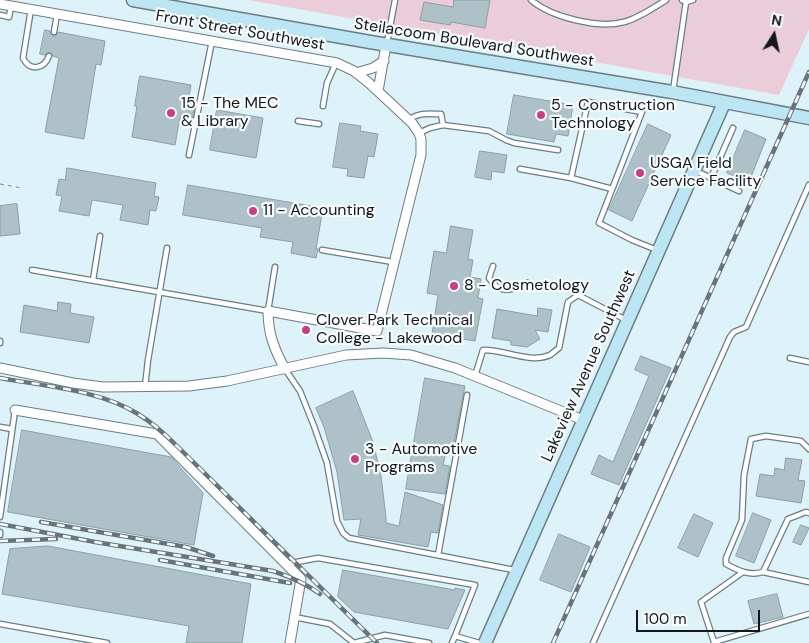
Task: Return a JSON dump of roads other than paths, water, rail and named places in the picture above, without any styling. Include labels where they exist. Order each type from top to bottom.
[{"type":"main road","name":"Steilacoom Boulevard Southwest","points":[[133,0],[386,45],[672,92],[809,118]]},
{"type":"main road","name":"Lakeview Avenue Southwest","points":[[485,643],[724,103]]},
{"type":"street","name":"Front Street Southwest","points":[[0,4],[336,63],[347,67],[370,83],[420,133]]},
{"type":"street","points":[[378,91],[386,45]]},
{"type":"street","points":[[356,73],[372,68],[384,61]]},
{"type":"street","points":[[285,369],[271,340],[268,326],[268,311],[377,331],[393,262],[422,155],[420,133]]},
{"type":"street","points":[[0,368],[103,387],[189,386],[227,382],[346,355],[383,353],[411,355],[455,368],[583,420]]},
{"type":"street","points":[[16,410],[158,434],[301,579],[290,643]]},
{"type":"lane","points":[[386,45],[394,0]]},
{"type":"lane","points":[[531,0],[553,13],[580,21],[602,24],[624,22],[666,0]]},
{"type":"lane","points":[[672,92],[684,1],[693,0]]},
{"type":"lane","points":[[0,16],[9,17],[11,6]]},
{"type":"lane","points":[[31,9],[22,58],[25,63],[34,68],[44,65],[50,56]]},
{"type":"lane","points":[[54,32],[57,14]]},
{"type":"lane","points":[[189,155],[212,41]]},
{"type":"lane","points":[[323,106],[327,83],[336,63]]},
{"type":"lane","points":[[571,178],[588,102],[642,112],[599,223],[632,240],[659,250]]},
{"type":"lane","points":[[409,120],[414,116],[424,114],[441,114],[443,125]]},
{"type":"lane","points":[[298,121],[319,124]]},
{"type":"lane","points":[[420,133],[443,125],[490,131],[514,143],[558,150]]},
{"type":"lane","points":[[711,178],[733,128]]},
{"type":"lane","points":[[520,169],[571,178],[612,189]]},
{"type":"lane","points":[[694,171],[740,190]]},
{"type":"lane","points":[[593,643],[730,337],[734,332],[746,327],[809,185]]},
{"type":"lane","points":[[92,280],[100,236]]},
{"type":"lane","points":[[145,387],[167,248]]},
{"type":"lane","points":[[322,250],[393,262]]},
{"type":"lane","points":[[493,266],[489,278],[495,286],[503,290],[510,290],[527,283]]},
{"type":"lane","points":[[32,270],[268,311],[275,267]]},
{"type":"lane","points":[[474,376],[483,350],[533,358],[549,355],[559,348],[568,302],[578,295],[627,320]]},
{"type":"lane","points":[[790,358],[809,362]]},
{"type":"lane","points":[[285,369],[300,391],[327,463],[337,521],[343,533],[349,538],[516,571]]},
{"type":"lane","points":[[438,556],[467,395]]},
{"type":"lane","points":[[0,517],[16,410]]},
{"type":"lane","points":[[0,427],[12,429]]},
{"type":"lane","points":[[809,450],[801,442],[766,436],[751,439],[744,475],[742,520],[726,558],[726,564],[743,572],[754,575],[763,572],[809,582]]},
{"type":"lane","points":[[763,572],[788,520],[806,512],[809,513]]},
{"type":"lane","points":[[286,564],[318,558],[474,585],[452,643]]},
{"type":"lane","points":[[743,572],[701,602],[714,642],[809,614]]},
{"type":"lane","points":[[294,617],[330,624],[354,643],[385,635],[429,643]]},
{"type":"lane","points":[[0,624],[107,643]]},
{"type":"lane","points":[[455,636],[479,643]]},
{"type":"railway","points":[[553,643],[809,72]]},
{"type":"railway","points":[[0,378],[71,390],[107,399],[149,421],[377,643]]},
{"type":"railway","points":[[41,522],[186,547],[213,556]]},
{"type":"railway","points":[[0,524],[95,542],[273,571],[298,581],[320,594]]},
{"type":"railway","points":[[0,541],[56,539]]},
{"type":"railway","points":[[160,560],[290,583]]},
{"type":"place","name":"15 - The MEC & Library","points":[[171,113]]},
{"type":"place","name":"5 - Construction Technology","points":[[541,115]]},
{"type":"place","name":"USGA Field Service Facility","points":[[640,173]]},
{"type":"place","name":"11 - Accounting","points":[[253,211]]},
{"type":"place","name":"8 - Cosmetology","points":[[454,286]]},
{"type":"place","name":"Clover Park Technical College - Lakewood","points":[[306,330]]},
{"type":"place","name":"3 - Automotive Programs","points":[[355,459]]}]
